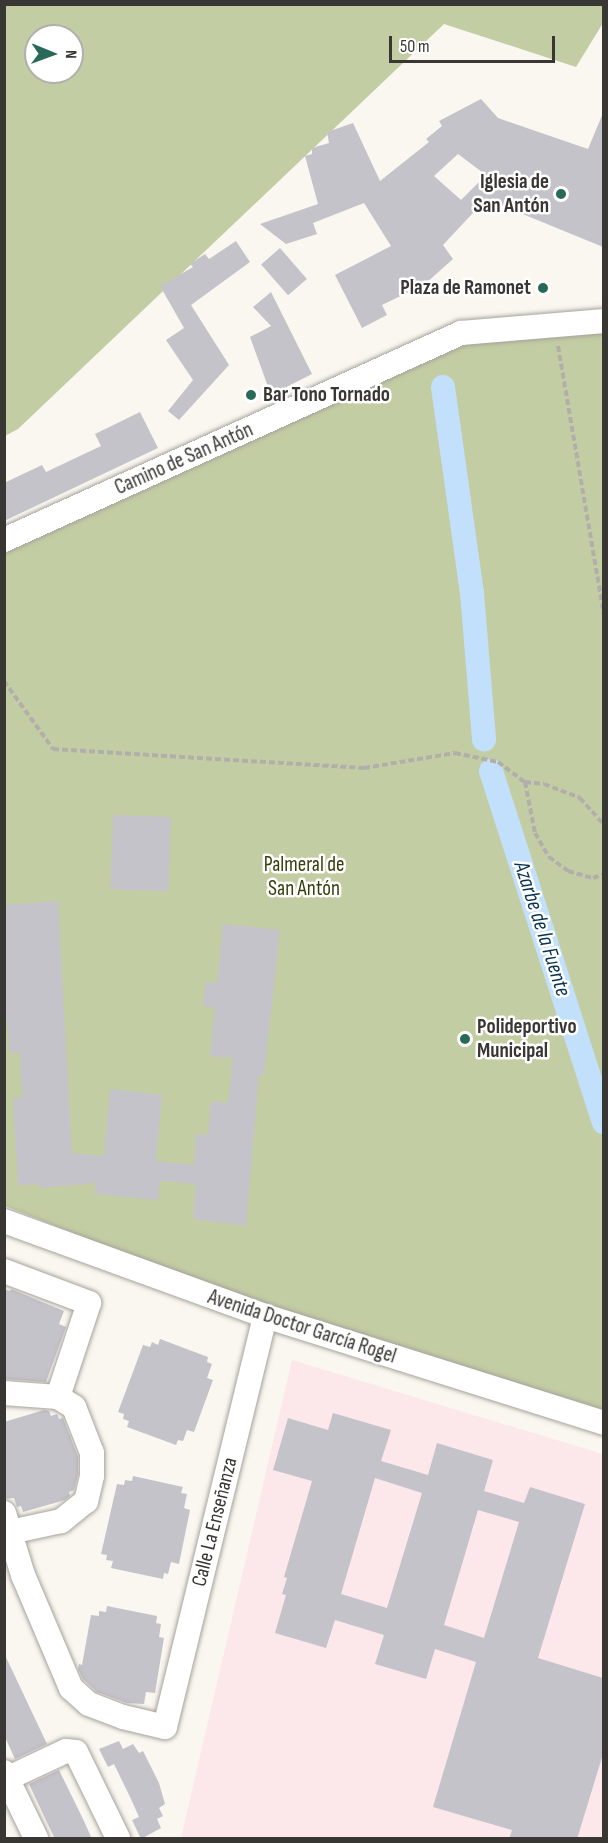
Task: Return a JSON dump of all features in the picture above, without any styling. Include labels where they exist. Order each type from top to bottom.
[{"type":"street","name":"Camino de San Antón","points":[[4,540],[461,333],[603,321]]},
{"type":"street","name":"Avenida Doctor García Rogel","points":[[4,1221],[265,1316],[603,1423]]},
{"type":"street","points":[[4,1271],[89,1303],[58,1397]]},
{"type":"street","name":"Calle La Enseñanza","points":[[7,1523],[23,1575],[71,1688],[89,1704],[123,1717],[165,1727],[265,1316]]},
{"type":"street","points":[[4,1393],[58,1397],[74,1407],[92,1453],[92,1476],[86,1501],[62,1521],[7,1523]]},
{"type":"street","points":[[36,1839],[6,1777],[66,1751],[76,1752],[118,1839]]},
{"type":"path","points":[[557,338],[603,614]]},
{"type":"path","points":[[4,681],[53,749],[364,768],[455,753],[498,762],[525,782],[544,784],[580,798],[603,825]]},
{"type":"path","points":[[525,782],[535,833],[549,857],[568,871],[593,878],[603,874]]},
{"type":"shaded area","points":[[292,1360],[603,1454],[603,1838],[181,1838]]},
{"type":"green space","points":[[5,5],[603,5],[603,23],[576,67],[444,24],[18,429],[5,436]]},
{"type":"green space","name":"Palmeral de San Antón","points":[[603,331],[603,1410],[285,1317],[5,1206],[5,549],[458,340]]},
{"type":"building","points":[[481,99],[498,118],[588,149],[603,113],[603,247],[486,199],[443,245],[453,259],[425,284],[382,305],[387,315],[362,328],[335,275],[391,246],[364,203],[313,223],[317,234],[286,244],[260,224],[318,204],[305,156],[312,154],[312,148],[329,143],[327,132],[353,123],[380,181],[429,142],[426,139],[442,126],[439,121]],"holes":[[[458,154],[486,175],[461,200],[434,176]]]},
{"type":"building","points":[[236,241],[250,262],[191,305],[229,365],[179,420],[168,411],[193,380],[166,340],[184,328],[160,286],[193,267],[190,264],[205,254],[209,259]]},
{"type":"building","points":[[280,248],[307,279],[288,295],[261,264]]},
{"type":"building","points":[[271,292],[312,374],[271,395],[250,337],[271,326],[253,307]]},
{"type":"building","points":[[140,412],[158,448],[4,521],[4,483],[42,465],[46,472],[101,446],[95,434]]},
{"type":"building","points":[[113,815],[171,817],[168,891],[110,889]]},
{"type":"building","points":[[58,901],[72,1153],[104,1156],[110,1089],[162,1095],[156,1161],[194,1165],[196,1134],[208,1135],[211,1101],[228,1103],[233,1058],[210,1056],[215,1008],[203,1006],[206,982],[217,983],[223,924],[280,930],[264,1075],[259,1075],[246,1226],[193,1219],[196,1184],[160,1181],[158,1200],[95,1194],[96,1183],[40,1188],[39,1184],[18,1185],[13,1098],[22,1098],[20,1052],[10,1053],[4,992],[4,905]]},
{"type":"building","points":[[4,1289],[10,1291],[11,1289],[64,1311],[59,1324],[66,1327],[46,1382],[4,1379]]},
{"type":"building","points":[[160,1339],[208,1357],[207,1362],[212,1364],[207,1378],[213,1380],[194,1432],[187,1430],[183,1441],[178,1440],[176,1445],[127,1427],[129,1421],[123,1419],[124,1414],[118,1412],[143,1345],[150,1347],[152,1342],[158,1345]]},
{"type":"building","points":[[44,1410],[49,1411],[51,1416],[57,1414],[59,1419],[63,1418],[78,1457],[78,1474],[74,1490],[69,1492],[70,1496],[65,1500],[23,1512],[21,1506],[17,1507],[14,1498],[4,1499],[4,1422]]},
{"type":"building","points":[[333,1413],[391,1430],[381,1461],[428,1475],[437,1443],[493,1460],[484,1491],[524,1503],[530,1487],[585,1504],[538,1658],[603,1678],[603,1754],[577,1839],[509,1839],[512,1830],[433,1807],[476,1662],[435,1649],[426,1679],[375,1664],[384,1635],[335,1620],[326,1648],[275,1633],[286,1595],[282,1594],[287,1578],[284,1577],[312,1481],[273,1470],[288,1418],[328,1430]],"holes":[[[375,1478],[422,1493],[387,1608],[341,1594]],[[478,1510],[519,1522],[484,1638],[444,1625]]]},
{"type":"building","points":[[133,1476],[183,1487],[181,1493],[187,1494],[184,1508],[190,1510],[179,1564],[171,1562],[168,1574],[164,1573],[163,1579],[111,1568],[113,1561],[106,1560],[107,1555],[101,1554],[117,1484],[124,1485],[125,1480],[132,1481]]},
{"type":"building","points":[[107,1606],[157,1616],[156,1623],[161,1624],[159,1637],[164,1638],[155,1693],[146,1692],[144,1704],[127,1703],[97,1692],[83,1679],[78,1669],[79,1664],[82,1665],[91,1615],[99,1616],[99,1611],[106,1612]]},
{"type":"building","points":[[4,1653],[47,1744],[15,1759],[4,1735]]},
{"type":"building","points":[[119,1741],[123,1749],[133,1744],[139,1753],[143,1751],[159,1783],[165,1804],[159,1808],[163,1816],[157,1819],[161,1828],[141,1839],[132,1820],[139,1817],[131,1799],[114,1764],[108,1767],[99,1749]]},
{"type":"building","points":[[59,1770],[92,1839],[55,1839],[44,1816],[29,1784]]},
{"type":"waterway","name":"Azarbe de la Fuente","points":[[443,387],[472,593],[484,740]]},
{"type":"waterway","name":"Azarbe de la Fuente","points":[[491,771],[604,1122]]},
{"type":"place","name":"Iglesia de San Antón","points":[[561,194]]},
{"type":"place","name":"Plaza de Ramonet","points":[[543,288]]},
{"type":"place","name":"Bar Tono Tornado","points":[[251,395]]},
{"type":"place","name":"Polideportivo Municipal","points":[[465,1039]]}]
